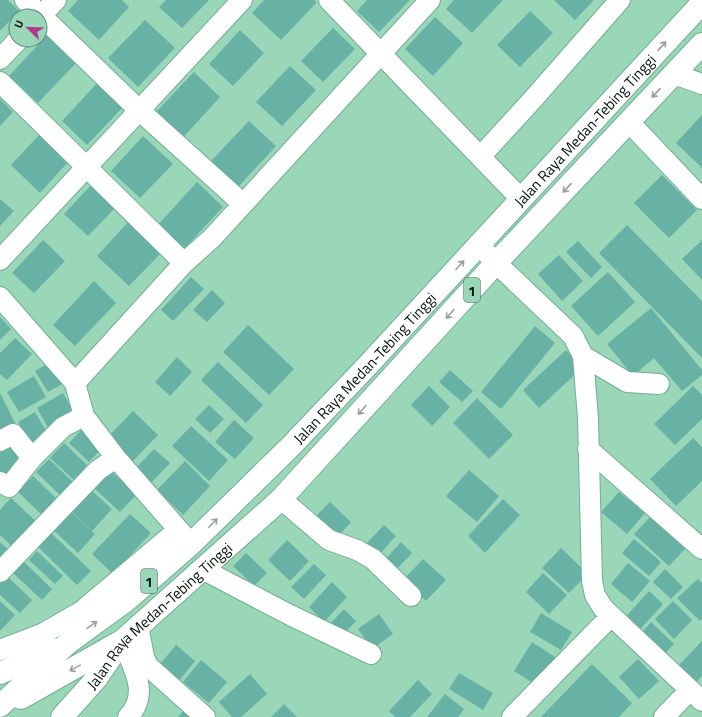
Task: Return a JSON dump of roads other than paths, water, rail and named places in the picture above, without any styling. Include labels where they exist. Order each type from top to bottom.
[{"type":"highway","name":"Jalan Raya Medan-Tebing Tinggi","points":[[0,706],[69,642],[128,599],[184,537],[343,391],[701,3]]},
{"type":"highway","name":"Jalan Raya Medan-Tebing Tinggi","points":[[62,717],[96,679],[122,641],[138,625],[281,499],[496,263],[702,44]]},
{"type":"highway","points":[[0,710],[122,641]]},
{"type":"highway","points":[[0,673],[69,642]]},
{"type":"street","points":[[25,0],[33,8]]},
{"type":"street","points":[[48,9],[56,0]]},
{"type":"street","points":[[0,260],[242,0]]},
{"type":"street","points":[[329,0],[521,199]]},
{"type":"street","points":[[75,383],[184,262],[212,238],[430,0]]},
{"type":"street","points":[[481,156],[620,0]]},
{"type":"street","points":[[48,23],[139,110],[243,204]]},
{"type":"street","points":[[0,58],[10,48]]},
{"type":"street","points":[[674,74],[702,84]]},
{"type":"street","points":[[0,82],[88,166],[184,262]]},
{"type":"street","points":[[629,122],[701,197]]},
{"type":"street","points":[[478,244],[573,336],[583,356],[588,418],[592,581],[595,595],[603,608],[611,616],[696,695],[664,717]]},
{"type":"street","points":[[0,297],[75,383],[84,416],[116,458],[184,537],[82,611],[44,633],[0,650]]},
{"type":"street","points":[[583,356],[627,382],[659,384]]},
{"type":"street","points":[[0,482],[9,487],[32,458],[63,427],[84,416]]},
{"type":"street","points":[[0,441],[13,434],[32,458]]},
{"type":"street","points":[[588,449],[702,549]]},
{"type":"street","points":[[0,572],[98,470],[116,458]]},
{"type":"street","points":[[281,499],[329,540],[357,550],[373,560],[411,596]]},
{"type":"street","points":[[202,569],[371,654]]},
{"type":"street","points":[[512,717],[611,616]]},
{"type":"street","points":[[138,625],[144,658],[148,666],[205,717]]},
{"type":"street","points":[[122,641],[140,688],[139,699],[134,710],[128,717]]}]
